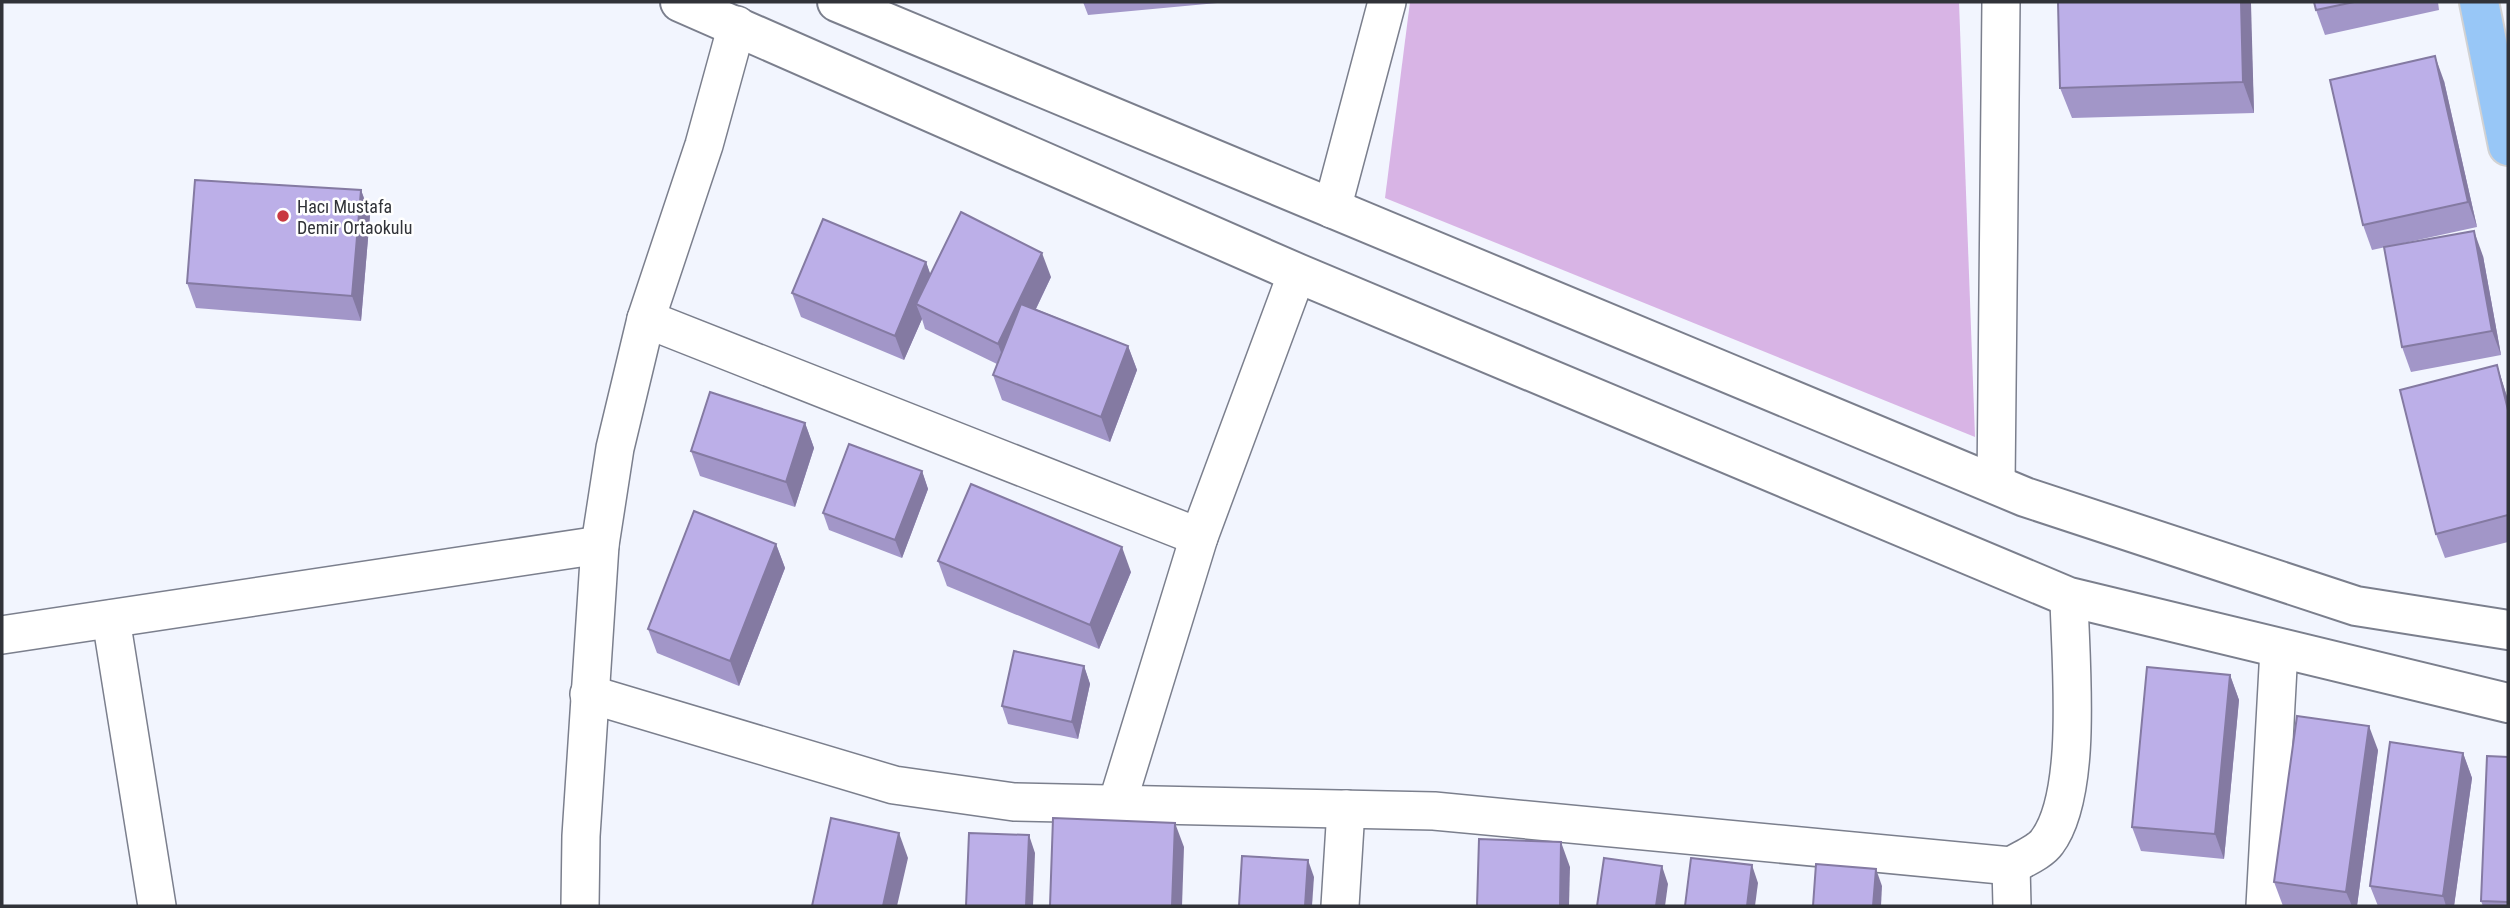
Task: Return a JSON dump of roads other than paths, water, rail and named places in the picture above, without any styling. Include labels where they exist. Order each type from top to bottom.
[{"type":"main road","points":[[2479,2],[2508,146]]},
{"type":"street","points":[[680,2],[1297,272],[2069,597],[2508,703]]},
{"type":"street","points":[[837,2],[1996,485],[2356,606],[2508,630]]},
{"type":"street","points":[[1332,209],[1387,2]]},
{"type":"street","points":[[1996,485],[2001,2]]},
{"type":"street","points":[[580,906],[589,694],[600,545],[615,449],[646,319],[704,145],[737,25]]},
{"type":"street","points":[[1117,804],[1199,537],[1297,272]]},
{"type":"street","points":[[646,319],[1199,537]]},
{"type":"street","points":[[2,635],[600,545]]},
{"type":"street","points":[[589,694],[894,785],[1014,802],[1434,811],[2011,866],[2047,843],[2065,805],[2071,737],[2069,597]]},
{"type":"street","points":[[111,619],[158,906]]},
{"type":"street","points":[[2265,906],[2279,649]]},
{"type":"street","points":[[1340,906],[1346,809]]},
{"type":"street","points":[[2011,866],[2012,906]]},
{"type":"place","name":"Hacı Mustafa Demir Ortaokulu","points":[[283,216]]}]
